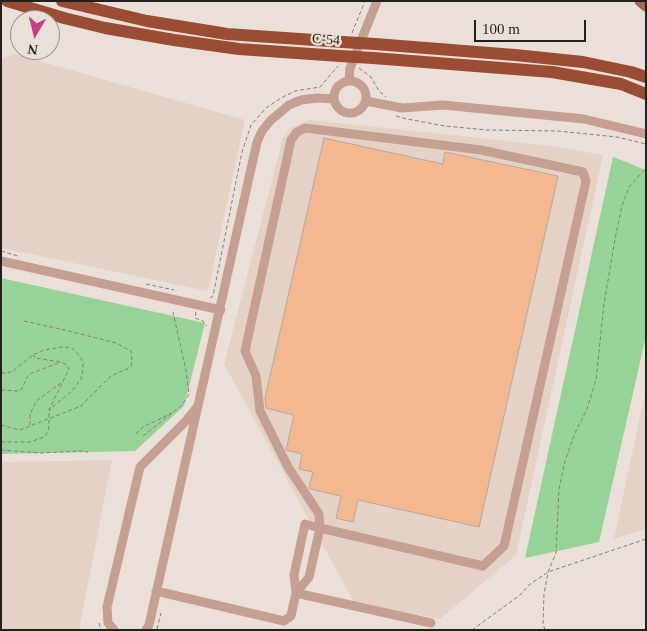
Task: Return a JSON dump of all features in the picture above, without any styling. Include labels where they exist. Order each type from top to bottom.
[{"type":"highway","name":"C-54","points":[[7,1],[80,22],[174,40],[339,61],[373,58],[552,72],[621,84],[646,94]]},
{"type":"highway","name":"C-54","points":[[62,1],[147,21],[227,34],[346,41],[515,55],[583,62],[646,77]]},
{"type":"main road","points":[[640,1],[646,6]]},
{"type":"street","points":[[348,81],[350,68],[377,1]]},
{"type":"street","points":[[348,81],[359,83],[366,91],[366,102],[360,110],[349,113],[339,109],[334,99],[336,89],[348,81]]},
{"type":"street","points":[[146,630],[149,625],[221,310],[257,142],[262,130],[270,120],[289,105],[301,100],[317,98],[334,99]]},
{"type":"street","points":[[366,102],[402,108],[443,105],[584,119],[646,134]]},
{"type":"street","points":[[156,591],[284,621],[292,616],[296,593],[294,575],[305,524],[320,528],[482,566],[504,546],[586,181],[583,172],[481,150],[306,128],[297,132],[291,140],[245,352],[256,376],[260,411],[288,467],[319,514],[320,528],[309,577],[296,593]]},
{"type":"street","points":[[1,261],[221,310]]},
{"type":"street","points":[[114,630],[108,623],[107,607],[140,467],[185,422],[199,405]]},
{"type":"street","points":[[296,593],[431,623]]},
{"type":"path","points":[[346,41],[366,1]]},
{"type":"path","points":[[207,299],[213,296],[242,152],[251,125],[266,108],[281,98],[295,91],[320,87],[339,61]]},
{"type":"path","points":[[365,72],[379,91],[386,96]]},
{"type":"path","points":[[389,113],[406,119],[445,126],[487,130],[558,130],[617,137],[646,144]]},
{"type":"path","points":[[545,630],[543,623],[544,594],[548,572],[556,553],[559,489],[565,461],[574,433],[587,409],[596,380],[604,304],[622,206],[629,187],[646,168]]},
{"type":"path","points":[[1,251],[19,256]]},
{"type":"path","points":[[141,284],[151,284],[180,292]]},
{"type":"path","points":[[143,436],[182,406],[189,394],[188,377],[173,312]]},
{"type":"path","points":[[1,424],[20,430],[49,420],[80,406],[112,376],[131,366],[131,351],[126,347],[24,321]]},
{"type":"path","points":[[1,373],[13,371],[33,355],[44,350],[63,347],[72,348],[83,362],[84,370],[81,379],[72,391],[49,410]]},
{"type":"path","points":[[1,442],[30,442],[44,437],[48,432],[50,426],[49,410],[69,368],[61,362],[35,358],[33,355]]},
{"type":"path","points":[[1,390],[18,391],[22,389],[27,377],[32,373],[61,362]]},
{"type":"path","points":[[31,426],[30,414],[36,401],[61,383]]},
{"type":"path","points":[[136,434],[144,427],[175,412]]},
{"type":"path","points":[[1,450],[40,454],[88,452]]},
{"type":"path","points":[[472,630],[520,596],[529,585],[548,572],[646,539]]},
{"type":"path","points":[[156,630],[161,613]]},
{"type":"shaded area","points":[[10,55],[10,60],[36,60],[245,120],[208,291],[1,248],[1,61],[4,57]]},
{"type":"shaded area","points":[[309,120],[551,146],[603,155],[516,555],[440,619],[355,604],[224,364],[283,138],[290,128]]},
{"type":"shaded area","points":[[646,387],[646,529],[614,539]]},
{"type":"shaded area","points":[[112,460],[79,630],[1,630],[1,462]]},
{"type":"green space","points":[[613,157],[646,170],[646,336],[599,542],[525,558]]},
{"type":"green space","points":[[1,278],[205,323],[184,406],[135,451],[1,454]]},
{"type":"building","points":[[324,138],[443,164],[445,152],[558,176],[479,527],[358,500],[353,522],[336,518],[341,496],[310,489],[313,472],[299,469],[302,454],[286,450],[294,415],[266,408],[265,398]]}]
